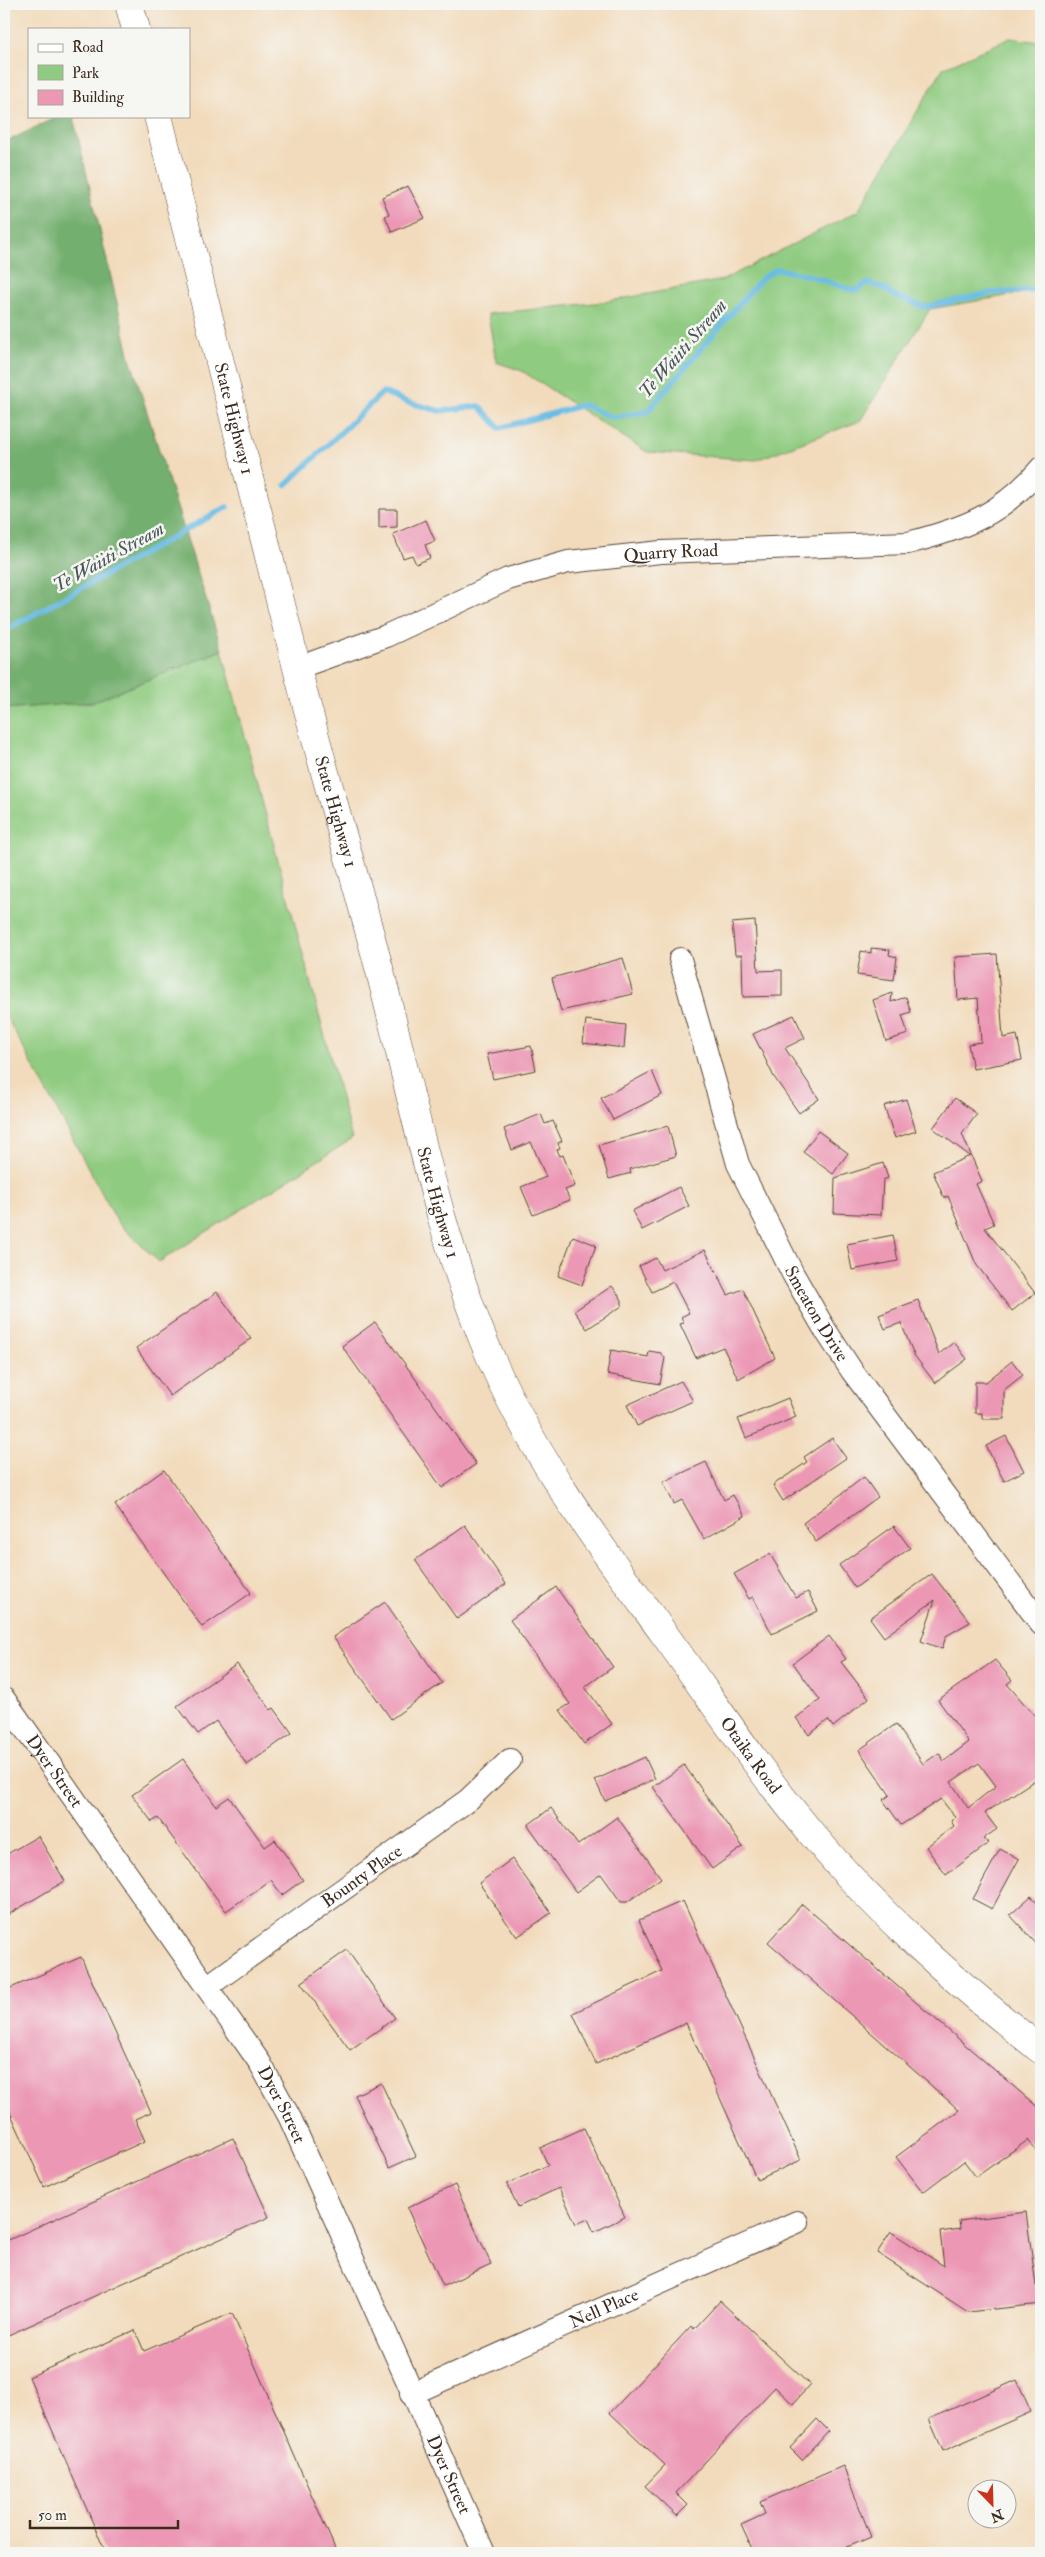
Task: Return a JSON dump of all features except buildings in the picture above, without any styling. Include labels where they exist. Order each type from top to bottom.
[{"type":"highway","points":[[129,4],[136,28]]},
{"type":"highway","name":"State Highway 1","points":[[159,118],[297,668],[378,962],[430,1170],[467,1296],[493,1364],[522,1422],[561,1487]]},
{"type":"highway","name":"Otaika Road","points":[[561,1487],[640,1601],[810,1832],[854,1882],[914,1942],[974,1996],[1041,2050]]},
{"type":"highway","name":"Otaika Road","points":[[974,1996],[1022,2054],[1041,2072]]},
{"type":"street","name":"Quarry Road","points":[[297,668],[386,636],[508,579],[568,562],[661,552],[908,543],[944,534],[986,517],[1028,483],[1041,468]]},
{"type":"street","name":"Smeaton Drive","points":[[680,959],[732,1149],[781,1252],[824,1328],[852,1371],[1041,1624]]},
{"type":"street","name":"Dyer Street","points":[[4,1699],[260,2062],[290,2118],[411,2394],[484,2553]]},
{"type":"street","name":"Bounty Place","points":[[208,1986],[468,1800],[510,1760]]},
{"type":"street","name":"Nell Place","points":[[411,2394],[797,2222]]},
{"type":"green space","points":[[1010,38],[1041,42],[1041,290],[930,309],[860,421],[756,460],[647,452],[522,371],[496,362],[488,314],[604,302],[723,280],[858,211],[943,68]]},
{"type":"green space","points":[[54,118],[73,118],[130,358],[222,650],[93,702],[4,709],[4,143]]},
{"type":"green space","points":[[222,650],[352,1139],[159,1262],[118,1223],[4,1012],[4,709],[93,702]]},
{"type":"waterway","name":"Te Waiiti Stream","points":[[286,485],[383,392],[407,402],[440,411],[479,406],[500,428],[583,405],[612,417],[647,412],[761,279],[777,269],[810,276],[855,291],[868,283],[924,307],[991,293],[1041,290]]},
{"type":"waterway","name":"Te Waiiti Stream","points":[[4,631],[227,507]]}]
